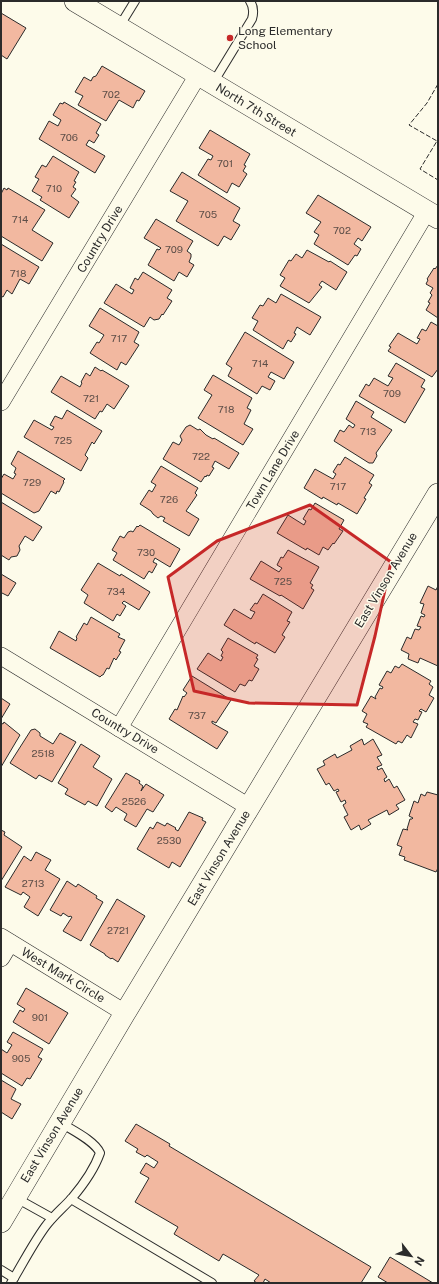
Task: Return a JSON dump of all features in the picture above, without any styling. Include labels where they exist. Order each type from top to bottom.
[{"type":"street","name":"North 7th Street","points":[[75,1],[432,215]]},
{"type":"street","name":"Country Drive","points":[[1,402],[205,79]]},
{"type":"street","name":"Town Lane Drive","points":[[119,728],[432,215]]},
{"type":"street","name":"East Vinson Avenue","points":[[1,1222],[125,1013],[438,494]]},
{"type":"street","name":"Country Drive","points":[[1,656],[249,807]]},
{"type":"street","name":"West Mark Circle","points":[[5,940],[125,1013]]},
{"type":"street","points":[[1,958],[5,940]]},
{"type":"lane","points":[[119,27],[135,1]]},
{"type":"lane","points":[[205,79],[252,19],[254,13],[253,6],[250,1]]},
{"type":"lane","points":[[1,1270],[13,1280],[44,1228],[86,1180],[100,1154],[98,1149],[92,1143],[60,1122]]},
{"type":"lane","points":[[15,1197],[52,1218]]},
{"type":"lane","points":[[71,1198],[212,1283]]},
{"type":"highlighted area","points":[[310,505],[391,562],[375,636],[357,705],[249,703],[194,691],[168,577],[217,541]]},
{"type":"building","points":[[1,13],[26,28],[7,59],[1,55]]},
{"type":"building","points":[[102,66],[145,91],[139,101],[137,100],[133,108],[119,100],[106,121],[78,105],[83,96],[75,92],[84,77],[91,81]]},
{"type":"building","points":[[64,102],[101,124],[96,133],[99,135],[94,143],[89,140],[86,145],[105,156],[95,173],[39,139],[49,121],[58,126],[61,120],[53,115],[60,103],[63,104]]},
{"type":"building","points":[[210,130],[250,154],[244,165],[246,166],[243,171],[247,174],[239,187],[232,183],[227,193],[198,175],[208,159],[211,160],[213,156],[199,148]]},
{"type":"building","points":[[53,156],[79,172],[74,181],[76,182],[73,187],[76,189],[71,196],[79,202],[69,218],[40,200],[42,197],[32,191],[39,179],[35,177],[42,165],[46,167]]},
{"type":"building","points":[[182,172],[240,208],[233,221],[240,225],[231,240],[224,236],[218,246],[176,221],[188,201],[170,191]]},
{"type":"building","points":[[4,188],[7,190],[8,188],[45,210],[32,230],[53,243],[42,261],[1,236],[1,194]]},
{"type":"building","points":[[318,195],[371,227],[362,241],[358,238],[354,244],[361,249],[357,256],[355,255],[348,265],[314,244],[319,235],[314,232],[321,222],[306,213]]},
{"type":"building","points":[[156,219],[193,241],[187,251],[191,254],[189,262],[194,265],[187,277],[179,272],[174,281],[148,265],[157,249],[159,250],[161,248],[144,238]]},
{"type":"building","points":[[1,244],[39,267],[29,284],[20,279],[12,294],[7,290],[3,297],[1,296]]},
{"type":"building","points":[[307,250],[329,262],[330,261],[347,272],[336,290],[322,281],[319,285],[322,287],[309,303],[280,286],[285,278],[280,275],[289,260],[291,261],[296,254],[302,258]]},
{"type":"building","points":[[438,265],[438,318],[426,310],[430,303],[428,302],[432,295],[430,293],[433,288],[426,284],[427,279],[434,268],[435,269]]},
{"type":"building","points":[[143,272],[172,290],[167,298],[172,301],[163,315],[162,314],[159,319],[154,320],[150,317],[144,327],[104,303],[116,284],[132,294],[134,290],[130,288],[135,278],[138,280]]},
{"type":"building","points":[[281,294],[321,317],[310,335],[297,327],[294,333],[296,334],[291,342],[288,340],[283,349],[253,330],[258,321],[252,318],[260,305],[263,306],[268,298],[276,303]]},
{"type":"building","points":[[100,308],[139,332],[134,342],[139,345],[126,365],[121,362],[117,370],[90,353],[97,342],[99,343],[104,335],[89,326]]},
{"type":"building","points":[[431,322],[438,326],[438,369],[432,377],[388,351],[391,347],[389,346],[398,333],[417,344],[420,339],[417,338],[422,329],[426,331]]},
{"type":"building","points":[[245,332],[294,362],[284,379],[271,372],[268,377],[275,381],[270,390],[262,386],[257,394],[228,376],[232,368],[226,364]]},
{"type":"building","points":[[396,363],[425,380],[421,387],[425,389],[405,423],[359,396],[366,384],[369,386],[374,378],[388,386],[393,378],[388,376]]},
{"type":"building","points":[[95,367],[129,386],[114,409],[107,404],[95,419],[51,392],[61,376],[80,387],[86,373],[90,376]]},
{"type":"building","points":[[213,375],[252,398],[247,408],[251,410],[244,424],[253,429],[243,445],[198,418],[212,395],[204,390]]},
{"type":"building","points":[[356,401],[374,412],[371,417],[392,430],[376,453],[377,456],[373,463],[369,463],[334,441],[340,430],[344,432],[349,425],[353,428],[355,425],[346,419]]},
{"type":"building","points":[[67,410],[102,431],[94,444],[92,442],[85,455],[88,458],[81,471],[24,437],[34,420],[52,430],[54,427],[50,425],[55,416],[62,419]]},
{"type":"building","points":[[190,425],[198,430],[200,429],[206,435],[239,453],[229,469],[215,461],[212,467],[214,468],[209,476],[205,476],[201,482],[163,459],[173,442],[179,445],[182,440],[180,436],[186,427]]},
{"type":"building","points":[[18,451],[65,479],[59,492],[57,491],[56,494],[51,491],[39,511],[34,513],[1,493],[1,479],[4,474],[13,479],[16,474],[14,473],[16,468],[11,464]]},
{"type":"building","points":[[345,457],[374,475],[369,483],[372,485],[364,498],[366,499],[357,514],[338,503],[337,505],[323,497],[322,499],[304,488],[315,469],[333,479],[336,474],[333,472]]},
{"type":"building","points":[[161,466],[198,488],[195,493],[197,495],[186,511],[199,519],[189,536],[163,521],[165,518],[161,516],[158,518],[151,511],[140,504],[149,490],[152,492],[156,485],[151,482]]},
{"type":"building","points":[[1,502],[42,527],[33,541],[25,536],[19,546],[20,550],[17,556],[11,557],[9,560],[1,555]]},
{"type":"building","points":[[315,503],[344,520],[339,529],[343,531],[334,544],[333,543],[328,550],[323,547],[319,555],[307,548],[306,550],[277,533],[288,515],[304,525],[306,521],[303,519]]},
{"type":"building","points":[[140,525],[180,549],[170,567],[155,558],[153,562],[157,564],[152,573],[149,571],[144,579],[113,560],[117,553],[112,550],[120,536],[124,538],[128,532],[133,532],[137,526],[138,527]]},
{"type":"building","points":[[288,550],[319,567],[310,583],[313,585],[311,588],[314,590],[303,609],[281,595],[280,596],[250,579],[261,561],[279,572],[282,568],[277,565],[281,557],[283,558]]},
{"type":"building","points":[[98,563],[120,576],[121,574],[150,592],[139,610],[124,601],[122,603],[126,606],[120,616],[117,614],[113,621],[84,603],[88,595],[81,590]]},
{"type":"building","points":[[1,574],[16,583],[8,596],[2,593],[1,594]]},
{"type":"building","points":[[428,586],[436,590],[438,586],[438,666],[420,658],[418,663],[408,659],[409,654],[401,650],[407,637],[411,639],[415,629],[419,630],[421,627],[417,626],[421,616],[424,617],[425,615],[421,613],[424,604],[420,603]]},
{"type":"building","points":[[263,594],[292,612],[287,621],[290,622],[282,635],[285,637],[275,653],[256,642],[255,644],[224,625],[234,609],[251,619],[255,612],[250,610],[255,603],[257,604]]},
{"type":"building","points":[[91,617],[120,634],[118,637],[125,640],[119,651],[121,652],[116,660],[114,658],[109,669],[107,668],[100,677],[50,648],[59,631],[76,641],[76,637],[84,623],[87,625]]},
{"type":"building","points":[[228,638],[258,655],[256,658],[258,659],[254,666],[259,669],[252,681],[249,680],[245,686],[240,684],[235,692],[197,669],[208,653],[221,661],[223,652],[221,650]]},
{"type":"building","points":[[402,664],[431,681],[429,684],[433,687],[429,695],[434,698],[426,712],[421,709],[419,711],[422,712],[418,720],[415,719],[413,722],[418,724],[411,738],[407,735],[402,743],[398,741],[396,744],[366,727],[368,724],[363,722],[367,714],[362,711],[371,696],[376,699],[375,697],[380,688],[382,689],[383,687],[379,685],[387,671],[391,673],[395,666],[399,668]]},
{"type":"building","points":[[192,676],[231,700],[216,723],[212,721],[212,723],[228,732],[217,749],[169,719],[175,709],[177,710],[183,696],[184,697],[187,693],[183,690]]},
{"type":"building","points":[[1,698],[10,704],[1,719]]},
{"type":"building","points":[[4,722],[20,735],[1,767],[1,723],[3,724]]},
{"type":"building","points":[[35,729],[40,733],[40,736],[53,744],[60,733],[76,742],[52,782],[39,775],[36,779],[10,763],[31,730]]},
{"type":"building","points":[[362,739],[364,745],[373,739],[382,755],[377,757],[382,765],[377,767],[378,770],[382,768],[387,777],[384,779],[385,782],[389,779],[394,788],[397,786],[405,800],[396,805],[399,809],[389,815],[387,810],[368,820],[371,824],[361,830],[359,825],[351,830],[344,817],[348,815],[343,805],[346,803],[345,800],[341,802],[336,792],[339,791],[338,789],[334,791],[329,783],[326,785],[317,769],[325,765],[323,761],[335,754],[337,758],[352,750],[350,746]]},
{"type":"building","points":[[81,744],[100,756],[93,767],[112,779],[97,806],[88,801],[85,805],[65,794],[68,789],[58,783]]},
{"type":"building","points":[[126,773],[140,781],[139,783],[143,786],[141,791],[146,784],[164,795],[153,812],[147,809],[136,827],[124,820],[127,814],[116,807],[112,812],[105,807]]},
{"type":"building","points":[[427,792],[438,795],[438,868],[436,872],[404,860],[405,857],[399,855],[402,847],[397,845],[403,829],[408,830],[410,819],[413,818],[409,816],[414,801],[418,803],[421,794],[425,796]]},
{"type":"building","points":[[189,812],[203,818],[202,820],[206,822],[180,867],[172,862],[169,868],[137,849],[150,827],[153,829],[157,822],[165,826],[167,823],[176,828],[175,829],[178,831]]},
{"type":"building","points":[[1,830],[5,832],[4,835],[22,847],[1,881]]},
{"type":"building","points":[[36,852],[51,860],[45,870],[60,879],[38,916],[24,907],[30,897],[23,892],[21,895],[5,887],[24,856],[31,861]]},
{"type":"building","points":[[67,881],[76,887],[78,884],[97,896],[96,898],[103,902],[81,941],[63,931],[72,917],[69,917],[63,913],[61,916],[50,910]]},
{"type":"building","points":[[117,899],[145,916],[118,962],[90,945]]},
{"type":"building","points":[[26,988],[68,1013],[49,1044],[13,1022],[20,1010],[23,1012],[25,1009],[17,1004]]},
{"type":"building","points":[[13,1032],[43,1049],[38,1057],[42,1059],[30,1079],[27,1078],[22,1086],[1,1073],[1,1049],[7,1053],[12,1045],[7,1042]]},
{"type":"building","points":[[1,1080],[16,1089],[11,1099],[21,1104],[12,1119],[1,1112]]},
{"type":"building","points":[[136,1124],[170,1144],[169,1146],[371,1267],[361,1283],[271,1283],[265,1279],[263,1283],[257,1283],[254,1281],[259,1275],[223,1254],[219,1261],[174,1234],[178,1227],[135,1202],[149,1178],[140,1173],[146,1163],[154,1168],[158,1162],[147,1155],[145,1157],[136,1152],[138,1149],[125,1141]]},
{"type":"building","points":[[390,1257],[433,1283],[388,1283],[378,1277]]},
{"type":"fence","points":[[438,84],[427,103],[409,125],[437,141],[420,169],[438,180]]},
{"type":"place","name":"Long Elementary School","points":[[230,38]]}]
